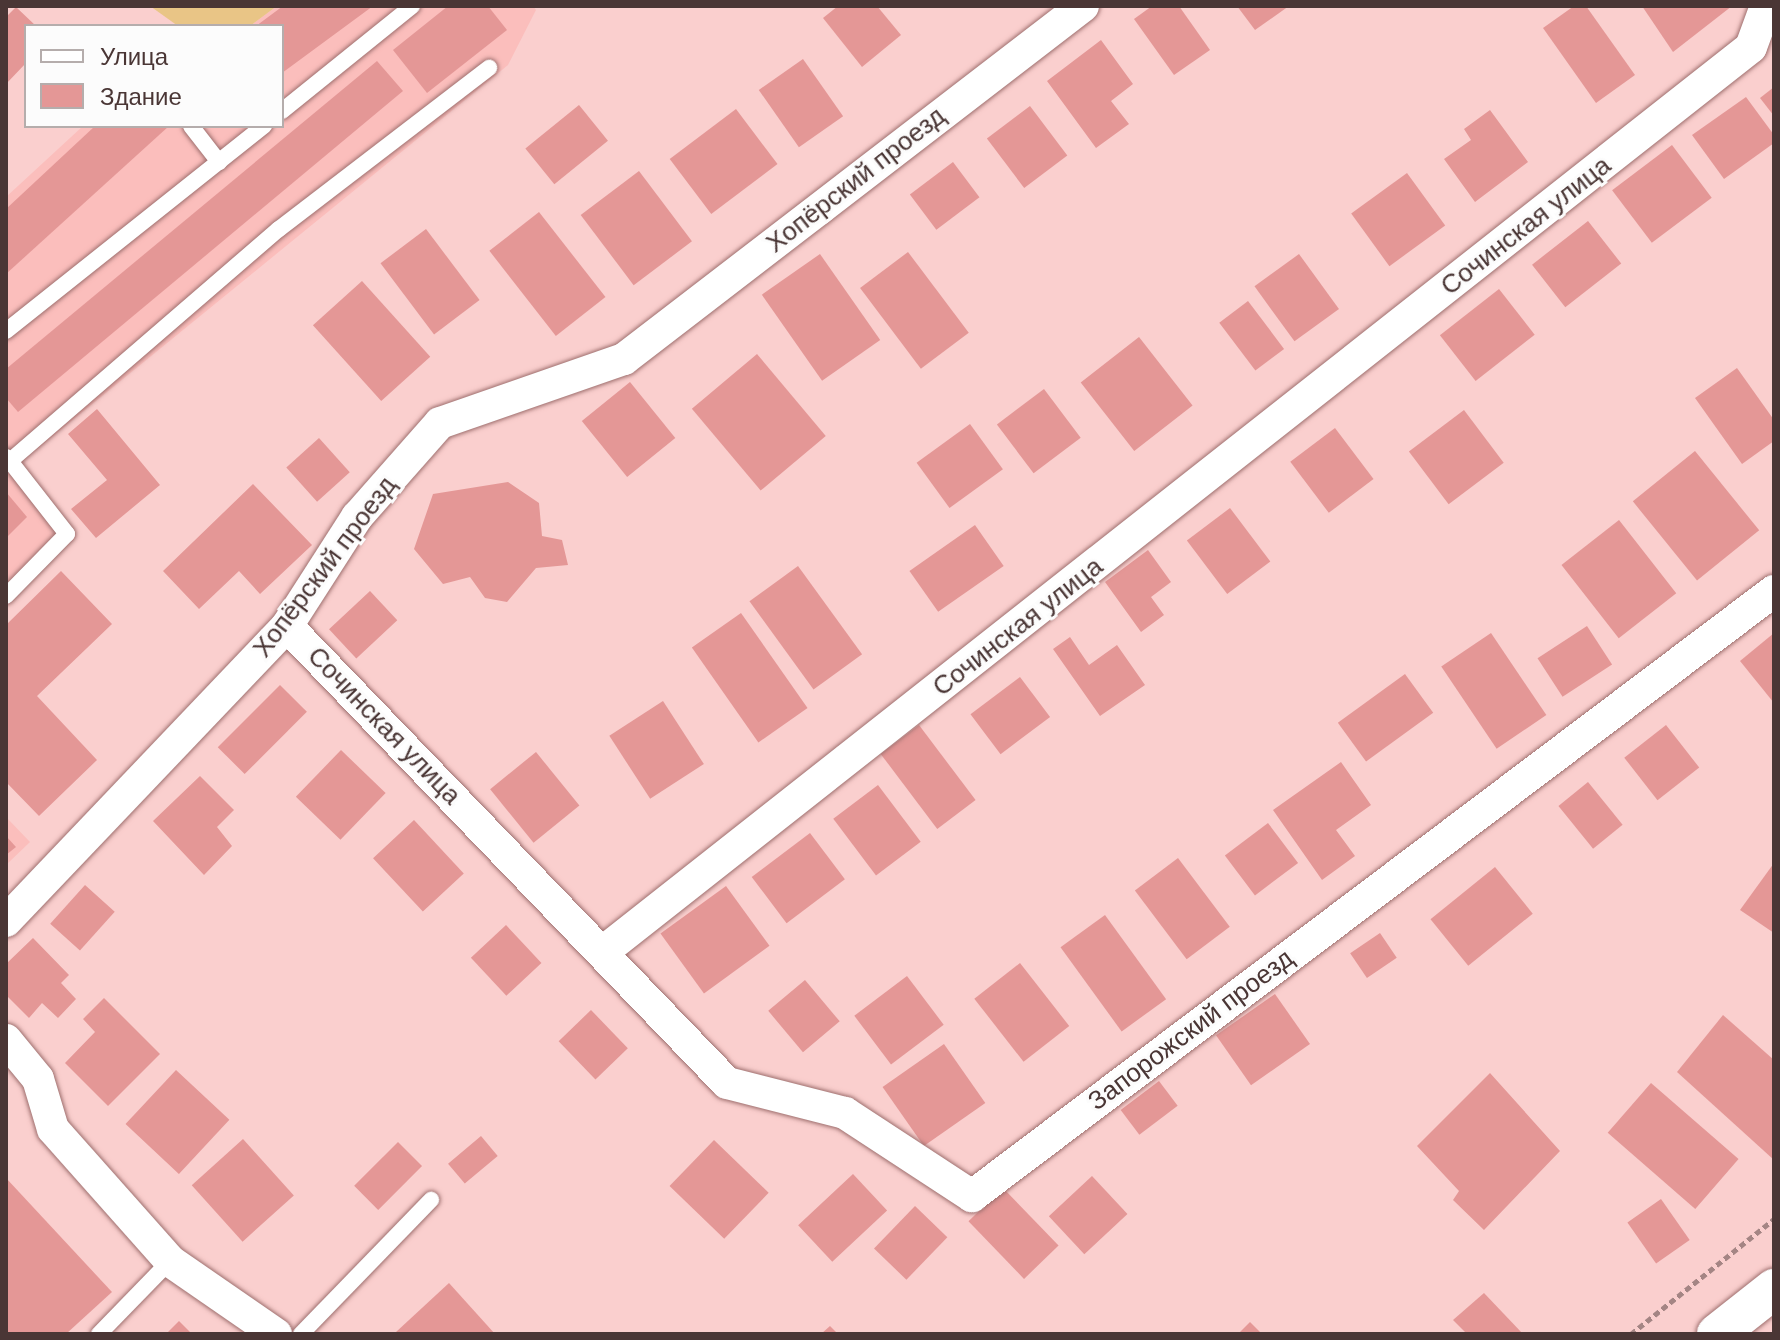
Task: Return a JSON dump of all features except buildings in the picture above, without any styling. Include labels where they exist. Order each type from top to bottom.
[{"type":"street","name":"Хопёрский проезд","points":[[6,921],[287,626],[357,517],[440,423],[624,359],[1083,6]]},
{"type":"street","name":"Сочинская улица","points":[[287,626],[604,951],[1751,47],[1766,6]]},
{"type":"street","name":"Запорожский проезд","points":[[604,951],[727,1083],[845,1113],[972,1196],[1774,591]]},
{"type":"street","points":[[6,1040],[38,1079],[53,1129],[170,1261],[276,1334]]},
{"type":"street","points":[[1717,1334],[1774,1289]]},
{"type":"lane","points":[[284,109],[412,6]]},
{"type":"lane","points":[[6,596],[67,534],[8,459],[279,229],[489,68]]},
{"type":"lane","points":[[193,128],[219,162]]},
{"type":"lane","points":[[6,331],[262,128]]},
{"type":"lane","points":[[301,1334],[431,1200]]},
{"type":"lane","points":[[99,1334],[170,1261]]},
{"type":"path","points":[[1631,1334],[1774,1219]]},
{"type":"shaded area","points":[[150,6],[277,6],[253,24],[175,24]]},
{"type":"shaded area","points":[[277,6],[533,6],[536,10],[508,65],[20,463],[76,537],[6,606],[6,197],[81,128],[284,128],[284,24],[253,24]]},
{"type":"shaded area","points":[[6,817],[30,842],[6,865]]}]
